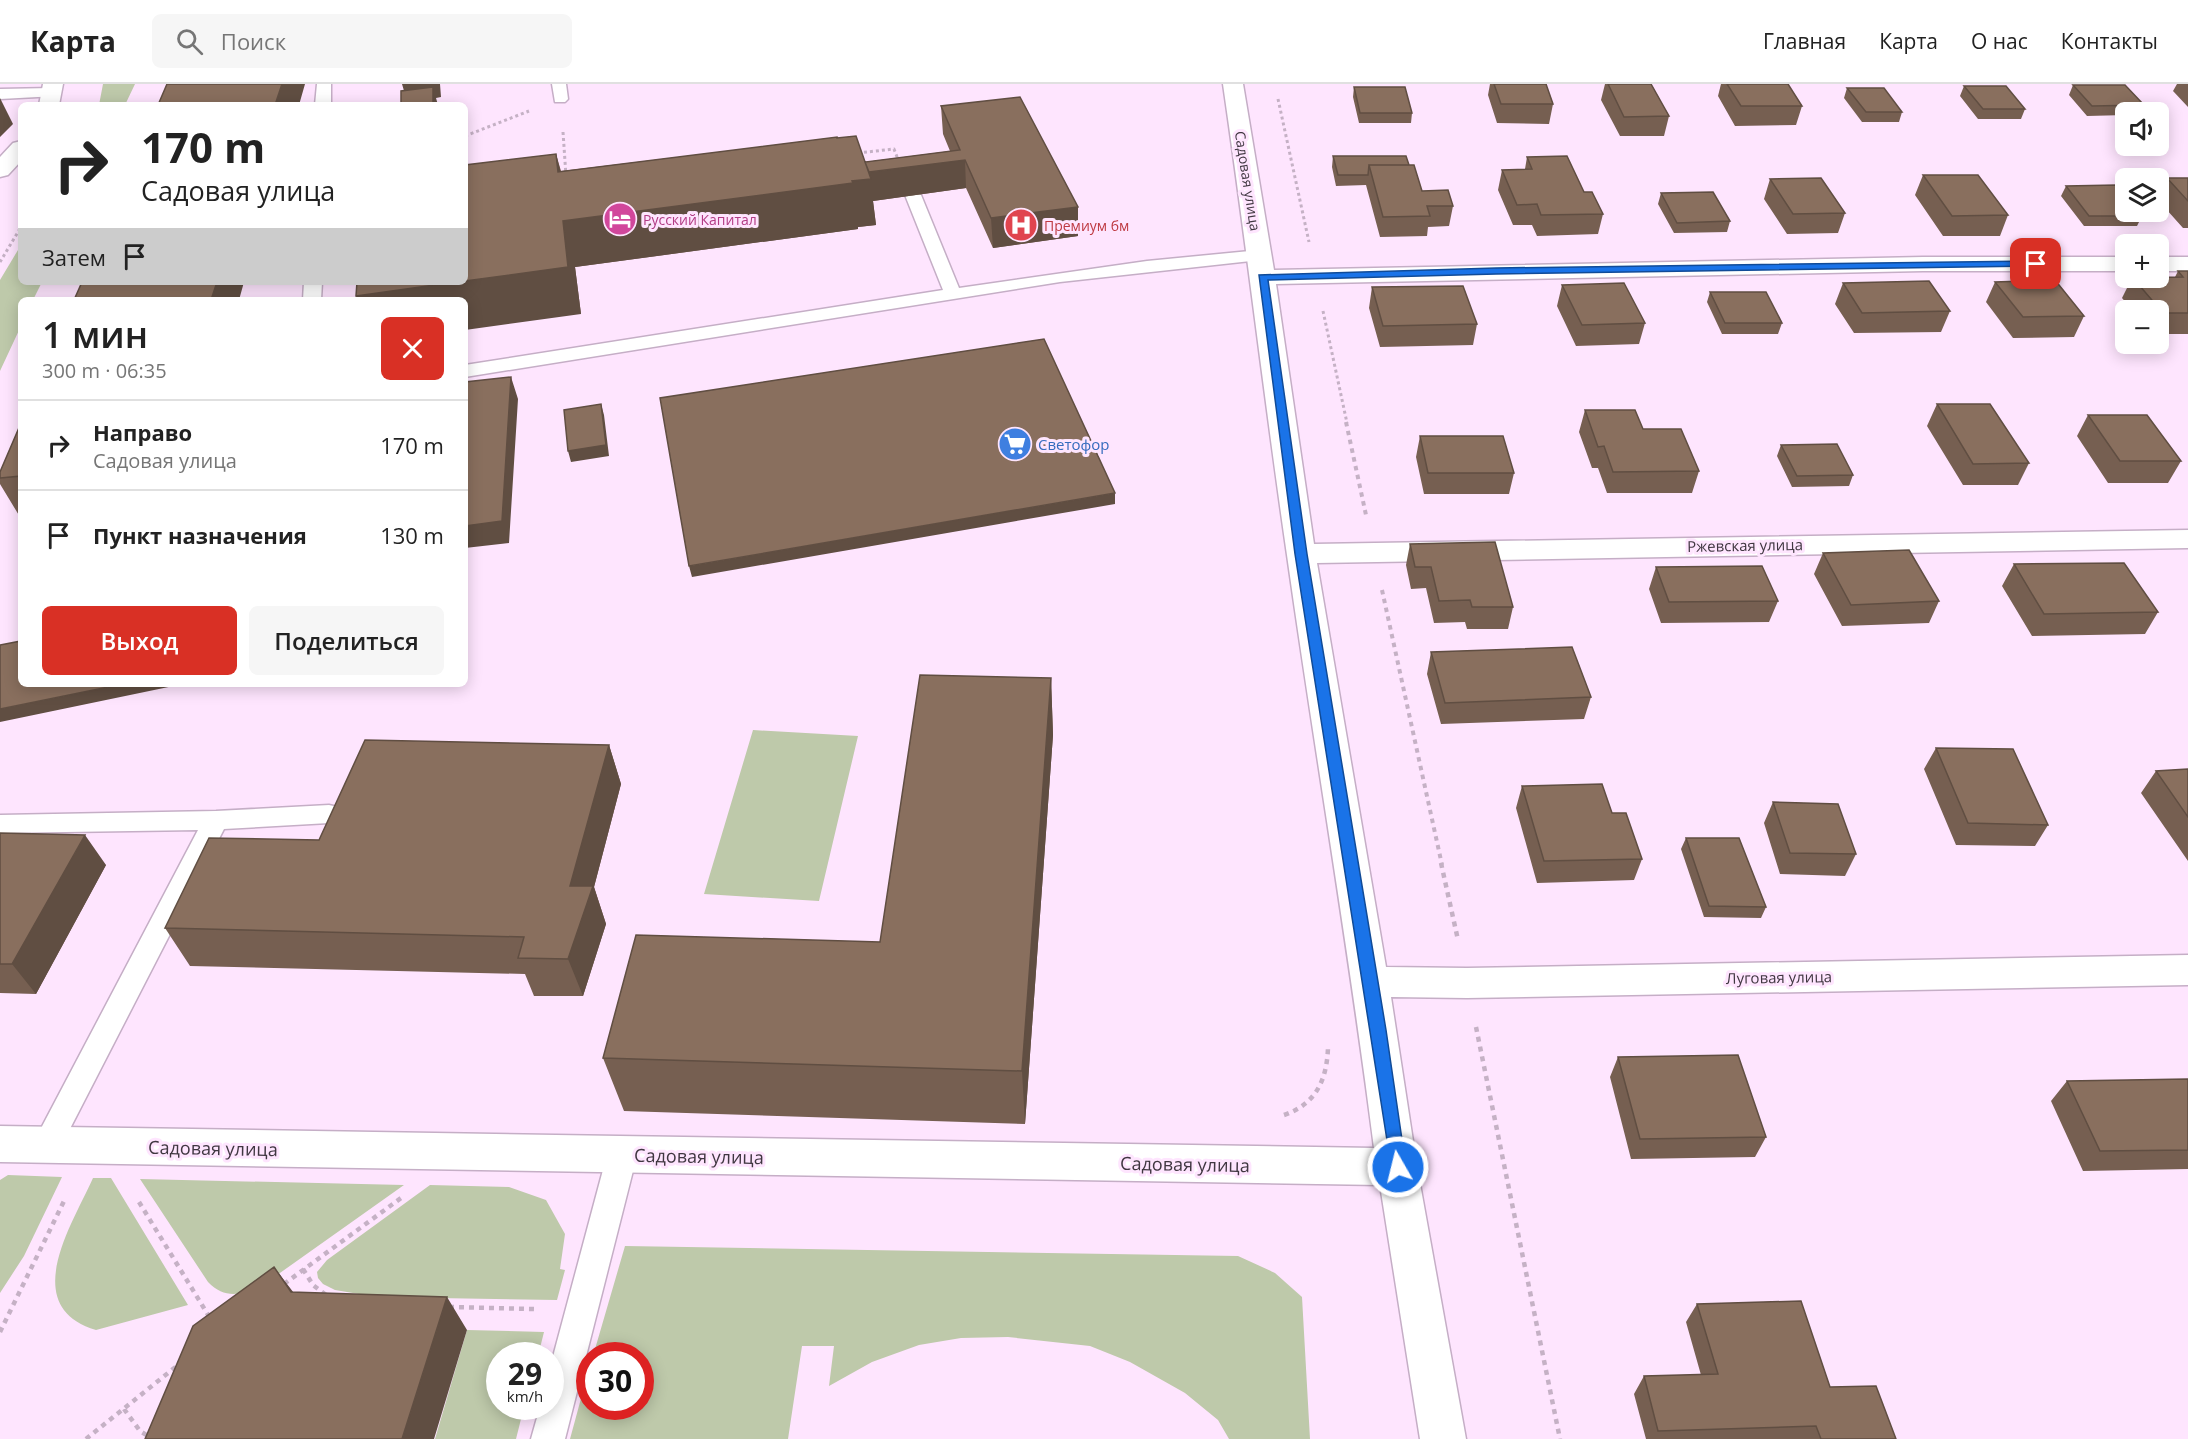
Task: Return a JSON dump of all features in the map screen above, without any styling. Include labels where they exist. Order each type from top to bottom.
[{"type":"street","name":"Садовая улица","points":[[1233,84],[1301,554],[1443,1439]]},
{"type":"street","points":[[1261,266],[1316,277],[1484,271],[1911,264],[2115,264]]},
{"type":"street","points":[[2169,264],[2188,264]]},
{"type":"street","name":"Ржевская улица","points":[[1301,554],[2188,539]]},
{"type":"street","name":"Луговая улица","points":[[1370,982],[1467,983],[2188,970]]},
{"type":"street","name":"Садовая улица","points":[[0,1144],[1398,1167]]},
{"type":"lane","points":[[323,102],[324,84]]},
{"type":"lane","points":[[0,94],[51,94]]},
{"type":"lane","points":[[913,195],[953,294]]},
{"type":"lane","points":[[468,371],[953,294],[1148,266],[1261,266]]},
{"type":"lane","points":[[0,824],[216,820],[329,814]]},
{"type":"lane","points":[[47,1145],[216,820]]},
{"type":"lane","points":[[548,1439],[622,1155]]},
{"type":"path","points":[[468,135],[560,91],[567,186]]},
{"type":"path","points":[[1277,95],[1467,983],[1560,1439]]},
{"type":"path","points":[[847,154],[894,149],[901,167]]},
{"type":"path","points":[[0,262],[18,232]]},
{"type":"path","points":[[1282,1116],[1301,1108],[1318,1087],[1329,1060],[1328,1040]]},
{"type":"path","points":[[275,1290],[407,1194]]},
{"type":"path","points":[[0,1332],[64,1201]]},
{"type":"path","points":[[139,1202],[212,1322]]},
{"type":"path","points":[[303,1269],[313,1285],[333,1298]]},
{"type":"path","points":[[441,1307],[581,1310]]},
{"type":"path","points":[[86,1439],[184,1360]]},
{"type":"path","points":[[124,1409],[139,1431],[153,1439]]},
{"type":"green space","points":[[103,84],[135,84],[126,102],[100,102]]},
{"type":"green space","points":[[18,250],[18,285],[40,285],[34,297],[18,297],[18,332],[0,371],[0,280]]},
{"type":"green space","points":[[753,730],[858,736],[819,901],[704,894]]},
{"type":"green space","points":[[8,1175],[62,1177],[24,1256],[0,1293],[0,1180]]},
{"type":"green space","points":[[93,1178],[111,1178],[188,1305],[96,1330],[73,1319],[60,1303],[55,1284],[57,1263],[64,1240]]},
{"type":"green space","points":[[140,1179],[404,1185],[263,1285],[234,1294],[214,1288],[208,1282]]},
{"type":"green space","points":[[430,1185],[509,1187],[546,1200],[565,1234],[560,1269],[565,1270],[557,1300],[377,1297],[335,1290],[323,1284],[317,1272],[327,1260]]},
{"type":"green space","points":[[625,1246],[1238,1256],[1275,1273],[1302,1297],[1310,1439],[1229,1439],[1218,1420],[1185,1393],[1130,1362],[1090,1346],[1008,1337],[961,1338],[919,1345],[872,1362],[829,1386],[834,1346],[802,1346],[788,1439],[570,1439],[576,1417],[576,1420],[654,1420],[654,1342],[597,1342]]},
{"type":"green space","points":[[467,1330],[544,1332],[542,1342],[486,1342],[486,1420],[521,1420],[516,1439],[435,1439]]},
{"type":"building","points":[[167,84],[282,84],[276,102],[159,102]]},
{"type":"building","points":[[1494,84],[1546,84],[1553,104],[1501,104]]},
{"type":"building","points":[[1608,84],[1651,84],[1669,116],[1624,117]]},
{"type":"building","points":[[1727,84],[1788,84],[1802,106],[1741,106]]},
{"type":"building","points":[[2073,85],[2125,85],[2141,102],[2115,102],[2115,106],[2092,106]]},
{"type":"building","points":[[1964,86],[2006,86],[2025,109],[1983,109]]},
{"type":"building","points":[[433,87],[433,102],[401,102],[401,91]]},
{"type":"building","points":[[1354,87],[1405,87],[1412,113],[1360,113]]},
{"type":"building","points":[[1847,88],[1884,88],[1902,112],[1866,112]]},
{"type":"building","points":[[1020,97],[1078,207],[991,218],[965,160],[869,172],[865,162],[960,150],[941,106]]},
{"type":"building","points":[[856,136],[871,179],[563,221],[568,267],[468,281],[468,165],[556,154],[558,172]]},
{"type":"building","points":[[1333,156],[1406,156],[1409,165],[1369,165],[1368,175],[1338,175]]},
{"type":"building","points":[[1567,156],[1584,192],[1592,192],[1603,214],[1541,215],[1537,204],[1517,205],[1502,170],[1532,169],[1527,157]]},
{"type":"building","points":[[1369,165],[1414,165],[1422,191],[1448,190],[1453,206],[1427,206],[1430,216],[1383,217]]},
{"type":"building","points":[[1923,175],[1978,175],[2008,215],[1952,216]]},
{"type":"building","points":[[1821,178],[1845,213],[1793,214],[1770,179]]},
{"type":"building","points":[[2169,178],[2188,178],[2188,201],[2169,180]]},
{"type":"building","points":[[2115,185],[2115,216],[2089,216],[2066,186]]},
{"type":"building","points":[[1713,192],[1730,221],[1677,223],[1661,193]]},
{"type":"building","points":[[2178,271],[2188,271],[2188,313],[2169,313],[2169,300],[2152,300],[2142,288],[2169,288],[2169,277],[2183,277]]},
{"type":"building","points":[[2055,280],[2084,316],[2023,317],[1995,282]]},
{"type":"building","points":[[1929,281],[1950,311],[1862,313],[1843,283]]},
{"type":"building","points":[[1624,283],[1645,323],[1582,325],[1562,285]]},
{"type":"building","points":[[81,285],[216,285],[212,297],[75,297]]},
{"type":"building","points":[[357,285],[435,285],[356,296]]},
{"type":"building","points":[[1463,286],[1477,324],[1383,326],[1372,287]]},
{"type":"building","points":[[1710,292],[1766,292],[1782,323],[1725,323]]},
{"type":"building","points":[[1044,339],[1115,493],[689,566],[660,398]]},
{"type":"building","points":[[511,377],[502,521],[468,526],[468,382]]},
{"type":"building","points":[[601,404],[606,445],[568,451],[564,410]]},
{"type":"building","points":[[1937,404],[1990,404],[2029,463],[1973,464]]},
{"type":"building","points":[[1585,410],[1635,410],[1643,429],[1681,429],[1699,471],[1613,472],[1604,446],[1598,447]]},
{"type":"building","points":[[2088,415],[2147,415],[2181,461],[2120,461]]},
{"type":"building","points":[[18,430],[18,476],[0,478],[0,472]]},
{"type":"building","points":[[1420,436],[1503,436],[1514,473],[1428,473]]},
{"type":"building","points":[[1837,444],[1853,475],[1797,476],[1781,445]]},
{"type":"building","points":[[1495,542],[1513,607],[1472,607],[1470,600],[1439,601],[1431,567],[1415,567],[1410,544]]},
{"type":"building","points":[[1909,550],[1939,601],[1851,605],[1823,553]]},
{"type":"building","points":[[2124,563],[2158,612],[2044,614],[2014,564]]},
{"type":"building","points":[[1762,566],[1778,601],[1669,602],[1656,567]]},
{"type":"building","points":[[18,642],[18,687],[108,687],[0,709],[0,645]]},
{"type":"building","points":[[1572,647],[1591,697],[1445,703],[1431,652]]},
{"type":"building","points":[[920,675],[1051,678],[1022,1071],[603,1058],[636,935],[880,942]]},
{"type":"building","points":[[365,740],[609,745],[570,886],[593,886],[568,959],[518,958],[524,937],[165,928],[209,838],[319,840]]},
{"type":"building","points":[[1936,748],[2013,749],[2048,825],[1968,823]]},
{"type":"building","points":[[2188,769],[2188,817],[2156,771]]},
{"type":"building","points":[[1602,784],[1612,813],[1626,813],[1642,859],[1544,861],[1522,786]]},
{"type":"building","points":[[1773,802],[1838,804],[1856,854],[1790,853]]},
{"type":"building","points":[[0,833],[85,835],[12,964],[0,964]]},
{"type":"building","points":[[1686,838],[1739,838],[1766,907],[1709,906]]},
{"type":"building","points":[[1738,1055],[1766,1137],[1640,1139],[1618,1057]]},
{"type":"building","points":[[2188,1079],[2188,1150],[2100,1151],[2067,1081]]},
{"type":"building","points":[[274,1267],[291,1292],[447,1297],[402,1439],[145,1439],[193,1326]]},
{"type":"building","points":[[1801,1301],[1830,1387],[1876,1386],[1896,1439],[1821,1439],[1816,1426],[1658,1431],[1644,1376],[1718,1374],[1697,1304]]},
{"type":"place","name":"Русский Капитал","points":[[620,219]]},
{"type":"place","name":"Премиум бм","points":[[1021,225]]},
{"type":"place","name":"Светофор","points":[[1015,444]]},
{"type":"route","points":[[1398,1167],[1301,554],[1263,278],[1496,271],[2036,264]]}]
